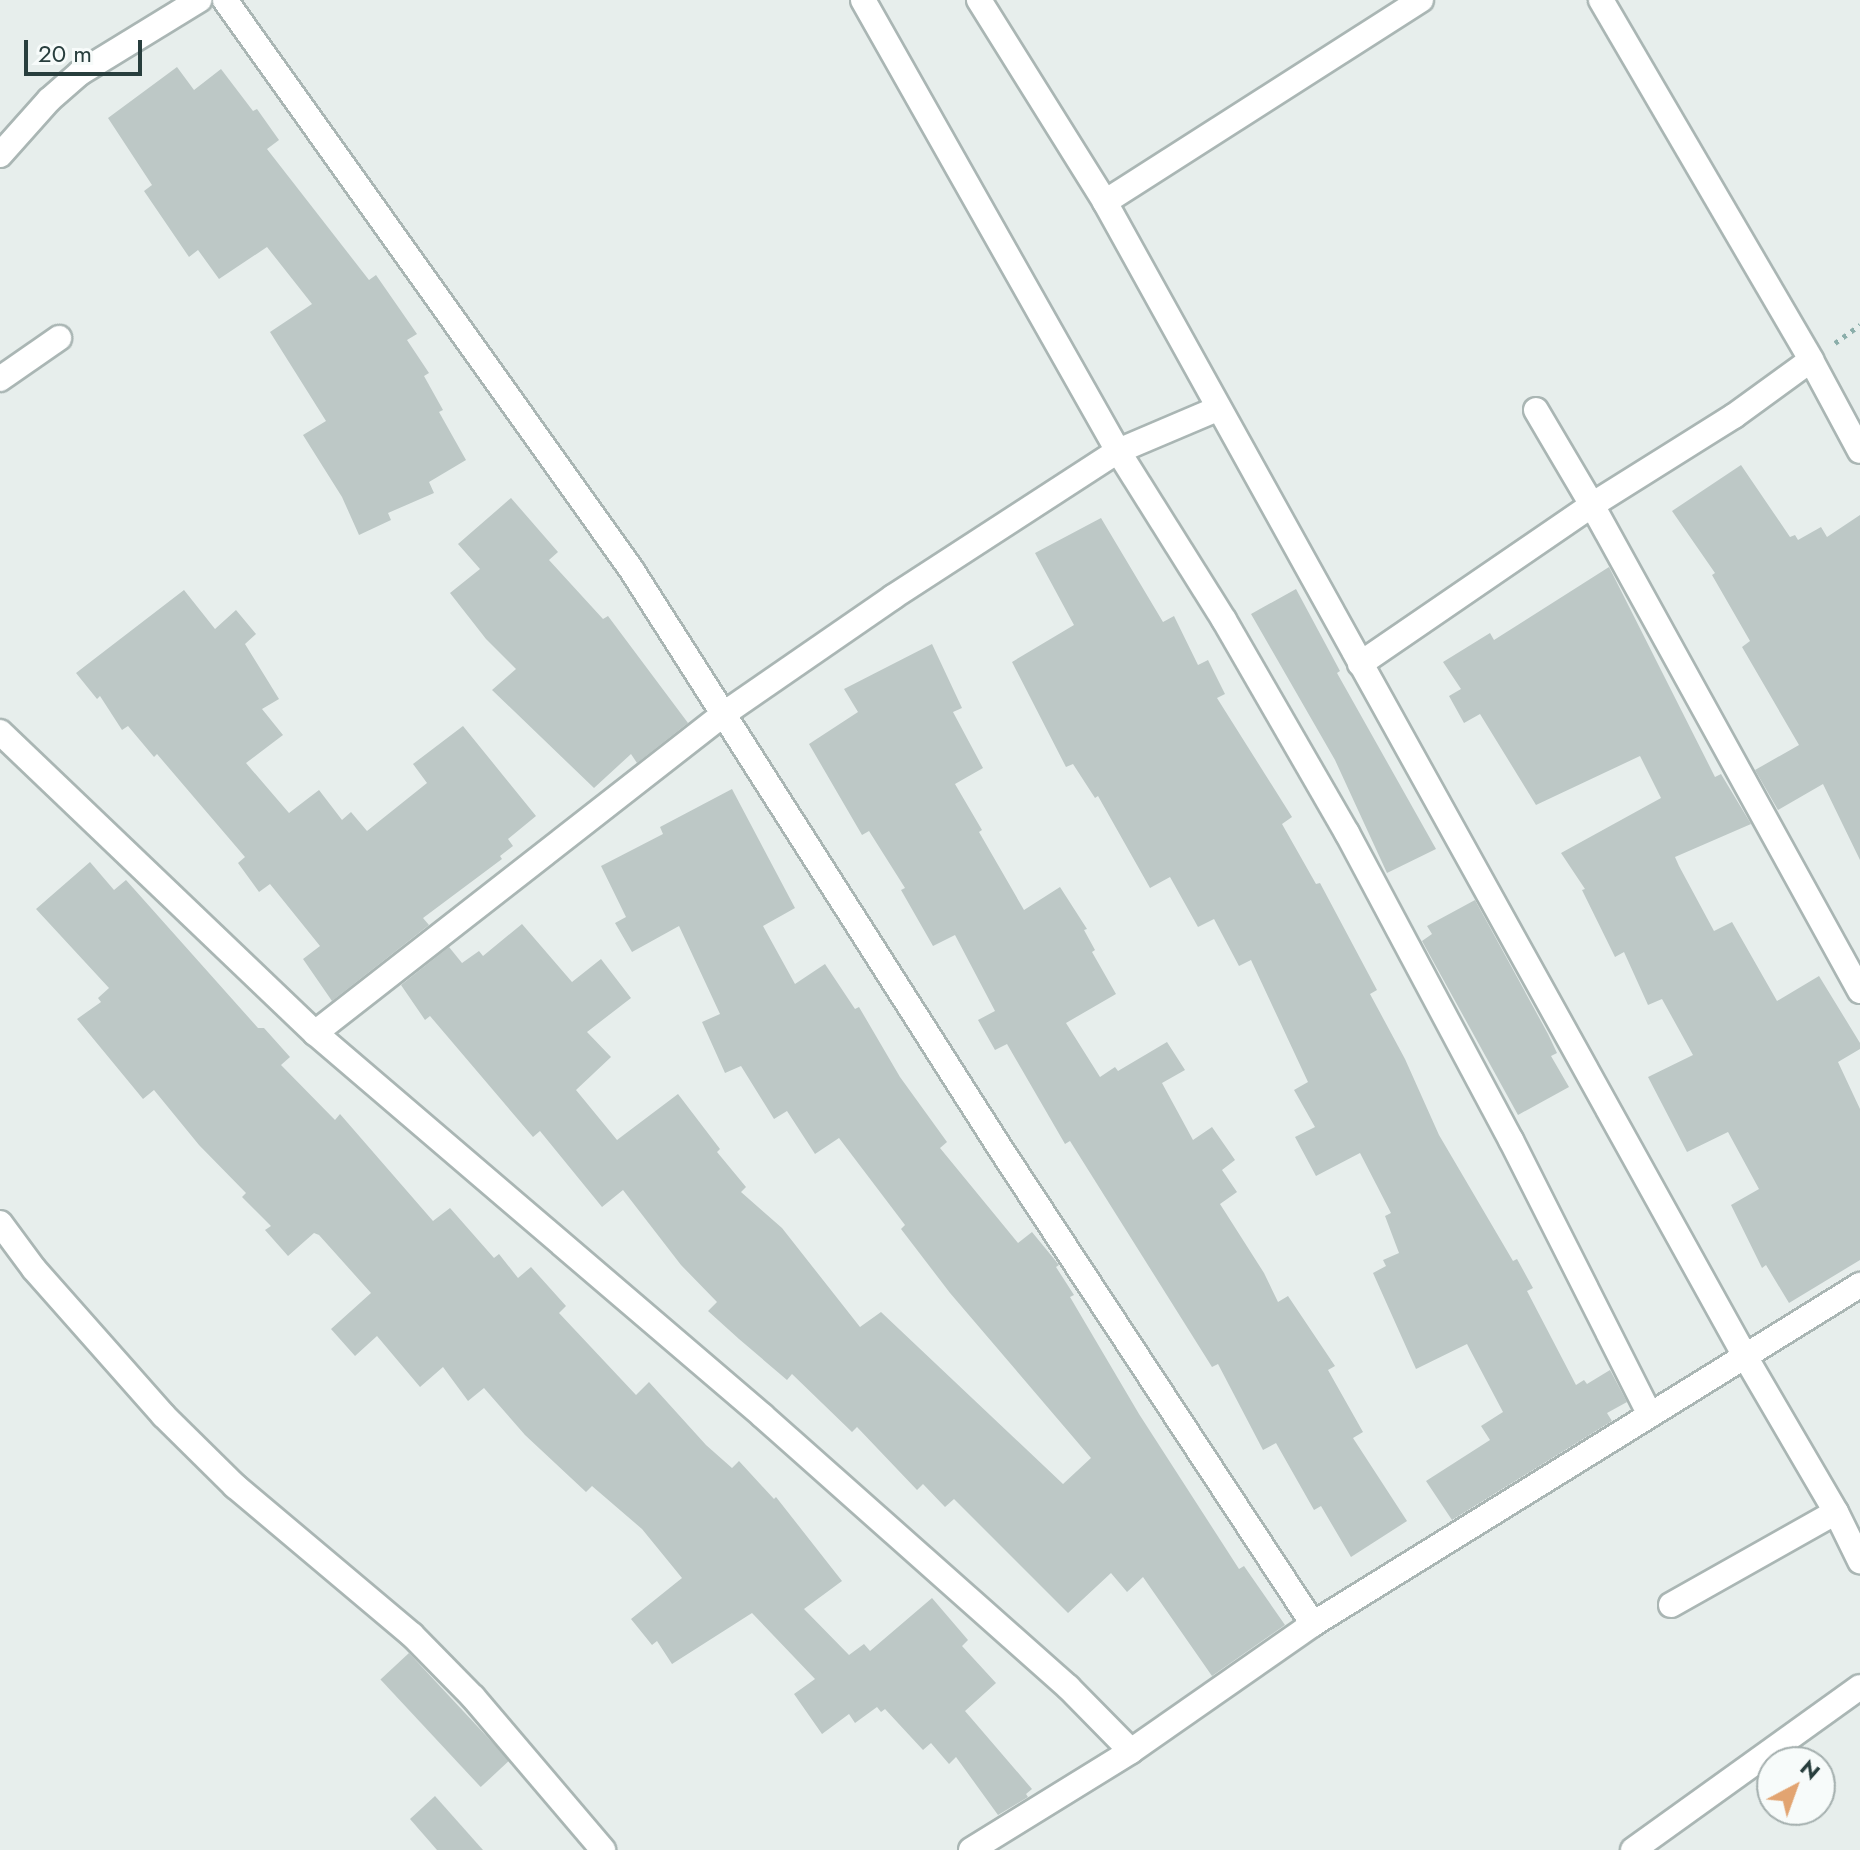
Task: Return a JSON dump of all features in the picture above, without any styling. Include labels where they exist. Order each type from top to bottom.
[{"type":"street","points":[[0,155],[49,100],[80,73],[199,0]]},
{"type":"street","points":[[225,0],[631,569],[1009,1161],[1313,1624]]},
{"type":"street","points":[[863,0],[1118,451],[1224,620],[1347,833],[1511,1140],[1650,1415]]},
{"type":"street","points":[[979,0],[1105,202],[1217,409],[1746,1358],[1836,1512],[1860,1561]]},
{"type":"street","points":[[1105,202],[1421,0]]},
{"type":"street","points":[[1601,0],[1811,360],[1860,451]]},
{"type":"street","points":[[0,379],[59,338]]},
{"type":"street","points":[[1360,664],[1592,505],[1734,416],[1811,360]]},
{"type":"street","points":[[315,1033],[725,713],[893,597],[1118,451],[1217,409]]},
{"type":"street","points":[[1536,410],[1592,505],[1860,991]]},
{"type":"street","points":[[0,732],[315,1033],[591,1265],[775,1426],[1068,1687],[1131,1751]]},
{"type":"street","points":[[0,1223],[34,1269],[164,1416],[235,1486],[412,1635],[473,1697],[603,1850]]},
{"type":"street","points":[[971,1850],[1131,1751],[1313,1624],[1860,1285]]},
{"type":"street","points":[[1671,1605],[1836,1512]]},
{"type":"street","points":[[1633,1850],[1860,1687]]},
{"type":"building","points":[[177,67],[194,90],[221,69],[253,111],[257,109],[279,140],[267,149],[369,280],[376,275],[417,334],[407,340],[429,373],[424,376],[443,410],[439,412],[466,460],[429,482],[434,493],[388,513],[391,520],[359,535],[342,497],[303,435],[326,421],[270,332],[312,304],[267,247],[219,279],[198,250],[189,257],[144,191],[152,185],[108,118]]},
{"type":"building","points":[[1741,465],[1790,537],[1795,535],[1798,540],[1821,527],[1827,537],[1860,515],[1860,860],[1823,784],[1778,810],[1755,770],[1799,745],[1742,647],[1750,641],[1712,575],[1715,573],[1672,511]]},
{"type":"building","points":[[511,498],[558,552],[549,560],[603,619],[608,616],[688,723],[637,763],[631,754],[594,788],[492,690],[516,669],[486,639],[450,593],[480,569],[458,544]]},
{"type":"building","points":[[1101,518],[1163,622],[1174,616],[1198,665],[1208,660],[1225,694],[1217,698],[1292,817],[1282,824],[1316,884],[1320,883],[1377,990],[1370,994],[1405,1059],[1439,1135],[1513,1261],[1517,1259],[1533,1288],[1527,1291],[1576,1385],[1584,1380],[1587,1384],[1610,1370],[1627,1402],[1607,1413],[1612,1421],[1452,1520],[1426,1481],[1490,1440],[1481,1426],[1503,1412],[1467,1344],[1416,1369],[1373,1273],[1386,1266],[1383,1260],[1399,1253],[1385,1216],[1391,1213],[1360,1153],[1316,1176],[1295,1137],[1315,1127],[1294,1090],[1308,1082],[1251,960],[1239,966],[1214,919],[1198,927],[1170,877],[1150,888],[1098,796],[1095,798],[1073,764],[1066,767],[1012,662],[1074,625],[1035,553]]},
{"type":"building","points":[[1609,567],[1715,777],[1721,774],[1751,824],[1675,857],[1679,866],[1714,931],[1732,922],[1777,1001],[1819,976],[1860,1043],[1860,1049],[1838,1062],[1860,1109],[1860,1260],[1789,1303],[1766,1265],[1762,1268],[1731,1205],[1759,1189],[1728,1132],[1687,1152],[1648,1077],[1693,1055],[1662,999],[1648,1005],[1624,952],[1615,957],[1582,890],[1585,889],[1561,853],[1661,798],[1640,756],[1536,805],[1480,714],[1464,723],[1449,696],[1461,689],[1443,662],[1490,633],[1494,640]]},
{"type":"building","points":[[1296,589],[1340,671],[1337,673],[1436,849],[1387,873],[1335,760],[1251,614]]},
{"type":"building","points":[[184,590],[215,629],[236,610],[256,634],[245,644],[279,699],[262,709],[283,735],[246,763],[289,813],[319,790],[342,820],[351,812],[367,831],[427,783],[413,764],[463,726],[536,816],[508,839],[513,846],[500,856],[502,859],[423,918],[429,925],[332,1001],[303,959],[320,946],[270,884],[259,892],[238,863],[245,857],[157,754],[154,757],[128,726],[122,730],[100,696],[97,699],[76,673]]},
{"type":"building","points":[[932,644],[962,708],[953,712],[983,768],[955,784],[982,830],[979,832],[1024,910],[1060,887],[1087,929],[1084,930],[1095,950],[1092,952],[1116,994],[1066,1023],[1100,1077],[1115,1067],[1118,1071],[1167,1042],[1185,1070],[1162,1083],[1193,1140],[1212,1127],[1235,1160],[1222,1170],[1237,1192],[1220,1204],[1264,1273],[1278,1302],[1288,1296],[1335,1366],[1328,1370],[1363,1432],[1353,1438],[1407,1521],[1351,1557],[1321,1506],[1314,1510],[1276,1443],[1263,1450],[1218,1364],[1212,1367],[1070,1141],[1065,1144],[1007,1044],[995,1050],[978,1020],[995,1011],[955,935],[933,946],[901,890],[905,888],[869,831],[862,835],[809,744],[858,712],[844,689]]},
{"type":"building","points":[[732,789],[795,908],[763,926],[795,984],[825,964],[855,1009],[859,1007],[900,1077],[947,1142],[940,1148],[1018,1243],[1032,1232],[1059,1265],[1056,1267],[1074,1295],[1070,1297],[1139,1414],[1239,1569],[1244,1566],[1285,1625],[1212,1676],[1143,1577],[1127,1592],[1111,1573],[1068,1613],[954,1499],[945,1507],[923,1484],[917,1490],[857,1427],[852,1432],[792,1374],[787,1380],[708,1311],[717,1302],[681,1265],[623,1190],[602,1207],[540,1131],[533,1137],[430,1016],[425,1020],[401,985],[449,947],[462,963],[479,951],[483,956],[522,924],[572,982],[601,959],[631,998],[587,1032],[611,1057],[576,1090],[617,1140],[678,1094],[720,1149],[717,1152],[746,1187],[741,1192],[782,1228],[860,1327],[881,1312],[1063,1484],[1091,1458],[950,1293],[901,1229],[905,1225],[839,1138],[815,1154],[787,1111],[774,1119],[741,1066],[725,1073],[702,1022],[720,1014],[679,926],[632,952],[615,923],[626,917],[601,866],[663,834],[660,827]]},
{"type":"building","points":[[90,862],[114,890],[126,880],[258,1028],[264,1028],[290,1057],[281,1065],[335,1120],[340,1114],[433,1221],[450,1208],[494,1258],[499,1254],[518,1278],[531,1267],[566,1306],[559,1313],[636,1395],[649,1382],[706,1445],[732,1468],[739,1461],[774,1499],[776,1497],[842,1581],[804,1609],[849,1655],[864,1644],[870,1651],[932,1598],[968,1640],[962,1646],[996,1683],[965,1711],[1032,1789],[1026,1794],[1028,1797],[998,1815],[956,1757],[949,1764],[931,1743],[923,1750],[885,1709],[881,1712],[877,1707],[855,1723],[849,1714],[822,1734],[794,1694],[815,1679],[752,1613],[672,1664],[657,1641],[652,1645],[631,1619],[682,1578],[642,1529],[592,1486],[586,1492],[525,1435],[484,1388],[468,1401],[443,1367],[420,1387],[377,1336],[355,1356],[331,1329],[371,1293],[319,1235],[314,1233],[288,1256],[265,1230],[271,1226],[242,1197],[246,1193],[199,1145],[154,1090],[143,1099],[77,1019],[101,1002],[98,998],[109,988],[36,909]]},
{"type":"building","points":[[1475,900],[1548,1034],[1557,1053],[1551,1056],[1569,1087],[1518,1115],[1422,941],[1432,934],[1427,926]]},
{"type":"building","points":[[409,1653],[509,1761],[481,1787],[380,1680]]},
{"type":"building","points":[[435,1796],[483,1850],[437,1850],[410,1819]]}]
